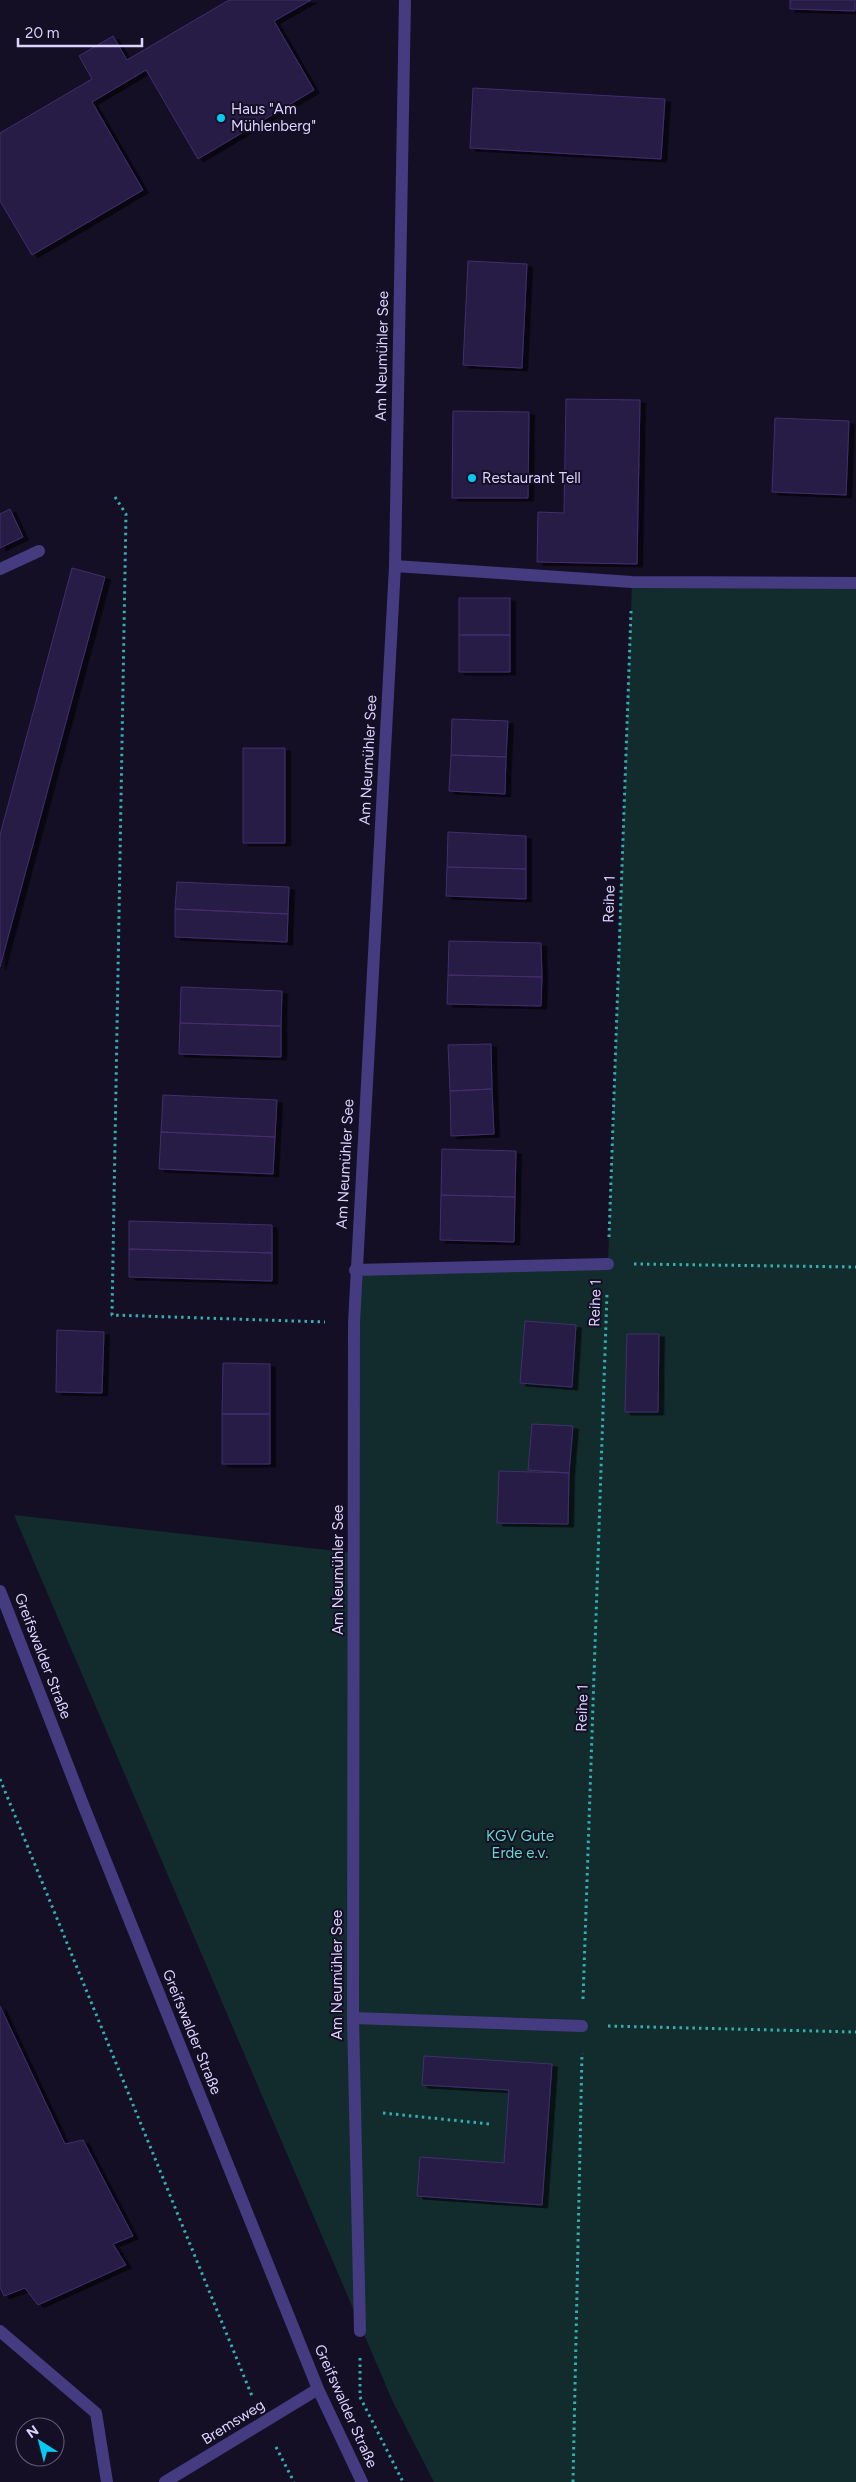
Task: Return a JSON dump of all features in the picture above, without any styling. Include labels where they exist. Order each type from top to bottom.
[{"type":"street","name":"Am Neumühler See","points":[[360,2331],[353,2018],[355,1270],[395,566],[405,0]]},
{"type":"street","points":[[0,569],[39,551]]},
{"type":"street","points":[[395,566],[632,582],[856,583]]},
{"type":"street","points":[[355,1270],[608,1264]]},
{"type":"street","name":"Greifswalder Straße","points":[[0,1591],[84,1807],[318,2389],[362,2482]]},
{"type":"street","points":[[353,2018],[582,2026]]},
{"type":"street","points":[[0,2332],[96,2413],[107,2482]]},
{"type":"street","name":"Bremsweg","points":[[165,2482],[188,2476],[262,2422],[318,2389]]},
{"type":"path","points":[[114,497],[126,514],[112,1315],[354,1322]]},
{"type":"path","name":"Reihe 1","points":[[573,2482],[582,2026],[632,582]]},
{"type":"path","points":[[608,1264],[856,1267]]},
{"type":"path","points":[[0,1779],[262,2422],[294,2482]]},
{"type":"path","points":[[582,2026],[856,2032]]},
{"type":"path","points":[[355,2110],[490,2124]]},
{"type":"path","points":[[360,2331],[360,2397],[403,2482]]},
{"type":"green space","name":"KGV Gute Erde e.v.","points":[[632,582],[856,585],[856,2482],[434,2482],[393,2402],[14,1515],[354,1553],[355,1270],[608,1263]]},
{"type":"building","name":"Haus \"Am Mühlenberg\"","points":[[229,0],[311,0],[274,21],[314,90],[198,159],[146,70],[92,102],[143,190],[32,255],[0,201],[0,133],[92,79],[79,56],[113,36],[127,60]]},
{"type":"building","points":[[790,0],[855,0],[855,11],[790,9]]},
{"type":"building","points":[[473,88],[665,99],[661,159],[470,148]]},
{"type":"building","points":[[468,261],[527,264],[522,368],[463,365]]},
{"type":"building","points":[[566,399],[640,400],[637,564],[537,562],[538,512],[564,513]]},
{"type":"building","points":[[453,411],[529,412],[528,498],[452,498]]},
{"type":"building","points":[[775,418],[849,421],[846,495],[772,492]]},
{"type":"building","points":[[10,509],[23,537],[0,548],[0,514]]},
{"type":"building","points":[[72,568],[105,577],[0,967],[0,835]]},
{"type":"building","points":[[459,598],[510,598],[510,635],[459,635]]},
{"type":"building","points":[[459,635],[510,635],[510,672],[459,672]]},
{"type":"building","points":[[452,719],[508,721],[506,757],[451,755]]},
{"type":"building","points":[[243,748],[285,748],[285,843],[243,843]]},
{"type":"building","points":[[451,755],[506,757],[505,794],[449,791]]},
{"type":"building","points":[[448,832],[526,836],[526,869],[447,867]]},
{"type":"building","points":[[447,867],[526,869],[526,899],[446,896]]},
{"type":"building","points":[[177,882],[289,887],[288,914],[175,909]]},
{"type":"building","points":[[175,909],[288,914],[287,942],[175,937]]},
{"type":"building","points":[[449,941],[541,943],[542,977],[448,975]]},
{"type":"building","points":[[448,975],[542,977],[541,1006],[447,1004]]},
{"type":"building","points":[[181,987],[282,991],[281,1026],[180,1023]]},
{"type":"building","points":[[180,1023],[281,1026],[281,1057],[179,1054]]},
{"type":"building","points":[[491,1044],[492,1089],[450,1091],[448,1045]]},
{"type":"building","points":[[492,1089],[494,1134],[451,1136],[450,1091]]},
{"type":"building","points":[[163,1095],[277,1100],[275,1137],[161,1132]]},
{"type":"building","points":[[161,1132],[275,1137],[273,1174],[159,1169]]},
{"type":"building","points":[[442,1149],[516,1151],[515,1197],[441,1195]]},
{"type":"building","points":[[441,1195],[515,1197],[514,1242],[440,1240]]},
{"type":"building","points":[[129,1221],[272,1225],[272,1253],[129,1249]]},
{"type":"building","points":[[129,1249],[272,1253],[272,1281],[129,1277]]},
{"type":"building","points":[[525,1321],[576,1325],[572,1387],[520,1383]]},
{"type":"building","points":[[57,1330],[104,1332],[102,1393],[56,1392]]},
{"type":"building","points":[[627,1334],[659,1334],[658,1412],[625,1412]]},
{"type":"building","points":[[223,1363],[270,1364],[270,1414],[222,1414]]},
{"type":"building","points":[[222,1414],[270,1414],[270,1464],[222,1464]]},
{"type":"building","points":[[532,1424],[573,1426],[569,1473],[528,1470]]},
{"type":"building","points":[[499,1471],[569,1473],[568,1524],[497,1523]]},
{"type":"building","points":[[0,2006],[65,2144],[83,2140],[133,2236],[113,2244],[126,2265],[38,2305],[25,2288],[4,2296],[0,2287]]},
{"type":"building","points":[[424,2056],[552,2064],[542,2205],[417,2196],[420,2157],[504,2163],[509,2090],[422,2085]]},
{"type":"place","name":"Haus \"Am Mühlenberg\"","points":[[221,118]]},
{"type":"place","name":"Restaurant Tell","points":[[472,478]]}]
